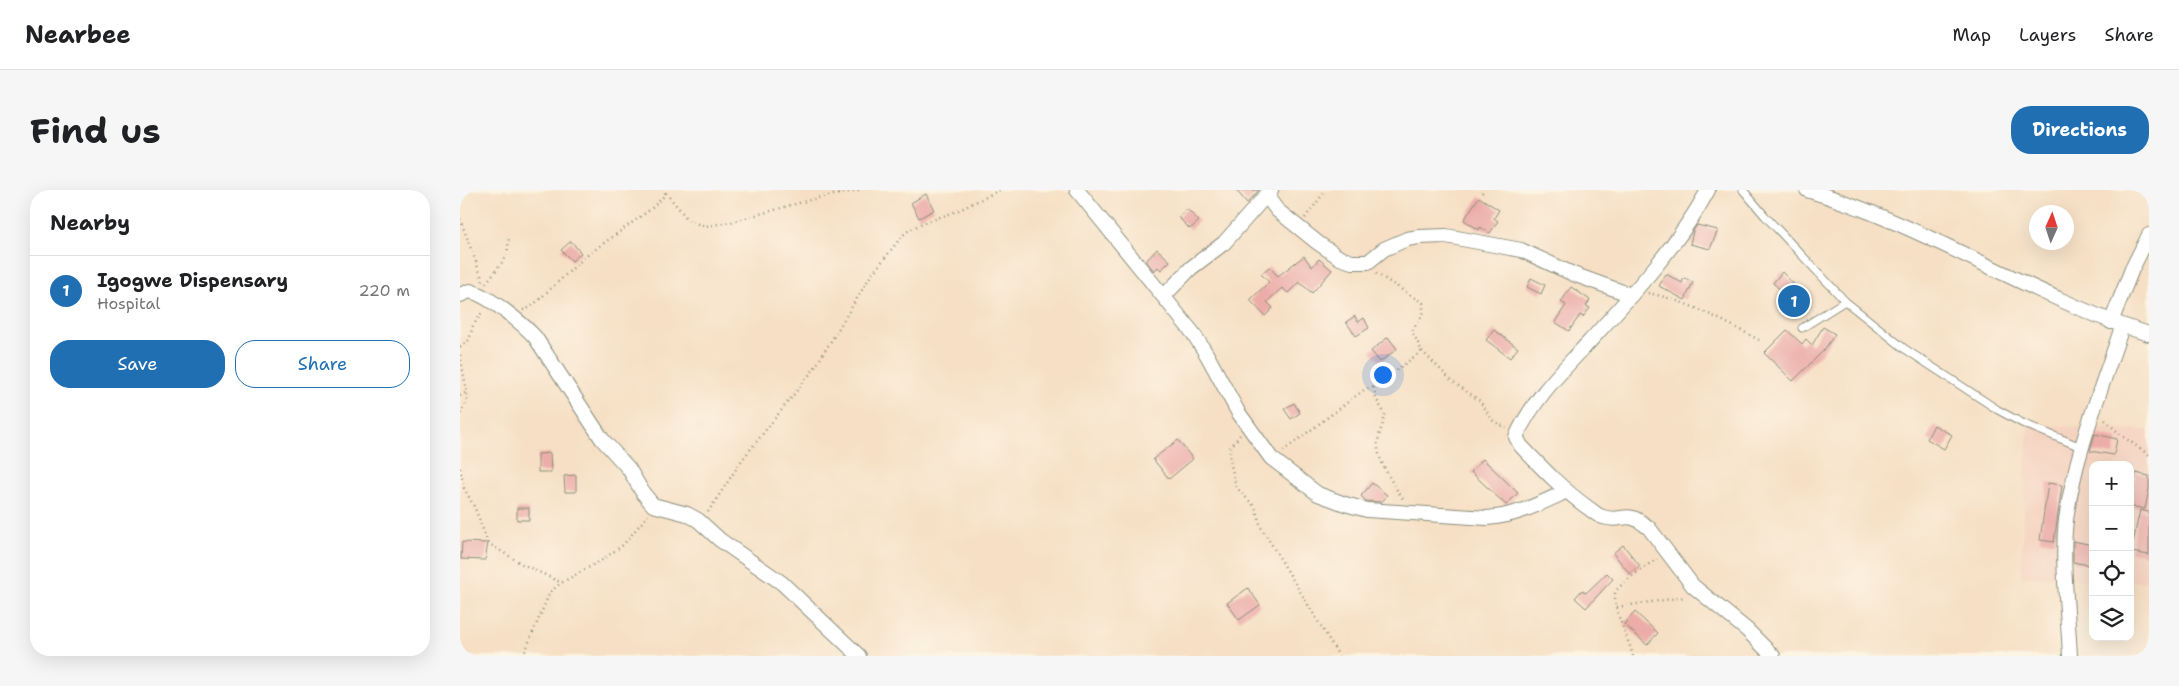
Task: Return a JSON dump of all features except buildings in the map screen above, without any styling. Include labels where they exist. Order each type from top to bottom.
[{"type":"street","points":[[1077,190],[1164,296],[1207,355],[1248,427],[1272,458],[1311,490],[1336,501],[1367,510],[1487,518],[1504,516],[1524,510],[1565,492]]},
{"type":"street","points":[[1708,190],[1680,233],[1633,293],[1543,392],[1528,412],[1516,437],[1525,450],[1565,492],[1603,518],[1632,516],[1649,528],[1693,586],[1756,638],[1773,656]]},
{"type":"street","points":[[1807,190],[1904,226],[2116,324],[2149,334]]},
{"type":"street","points":[[1164,296],[1191,268],[1224,244],[1270,191]]},
{"type":"street","points":[[1270,191],[1268,198],[1270,204],[1340,258],[1361,263],[1368,262],[1384,249],[1407,239],[1446,236],[1521,250],[1573,274],[1633,293]]},
{"type":"street","points":[[2070,656],[2064,549],[2066,519],[2081,447],[2096,403],[2116,324],[2149,235]]},
{"type":"street","points":[[460,295],[470,291],[486,299],[535,337],[602,439],[629,469],[643,493],[653,505],[693,516],[734,550],[782,583],[859,656]]},
{"type":"lane","points":[[1744,190],[1765,216],[1845,301],[1905,348],[1998,410],[2022,423],[2081,447]]},
{"type":"lane","points":[[1802,328],[1845,301]]},
{"type":"path","points":[[502,310],[524,310],[531,307],[570,269],[613,235],[636,221],[666,192],[690,222],[706,226],[731,222],[817,198],[860,190]]},
{"type":"path","points":[[693,516],[706,514],[713,506],[742,460],[814,369],[870,277],[906,232],[921,224],[957,211],[1000,190]]},
{"type":"path","points":[[1298,227],[1326,190]]},
{"type":"path","points":[[460,219],[484,286],[507,256],[509,237]]},
{"type":"path","points":[[1361,263],[1422,301],[1424,309],[1412,331],[1422,351],[1452,381],[1480,401],[1492,420],[1516,437]]},
{"type":"path","points":[[1633,293],[1667,297],[1687,304],[1716,316],[1761,341]]},
{"type":"path","points":[[460,347],[469,340],[473,326],[483,312],[486,299]]},
{"type":"path","points":[[1272,458],[1364,390],[1374,388],[1422,351]]},
{"type":"path","points":[[460,355],[467,392],[467,402],[460,414]]},
{"type":"path","points":[[1374,388],[1376,399],[1385,414],[1377,443],[1380,453],[1385,469],[1412,513]]},
{"type":"path","points":[[460,396],[467,392]]},
{"type":"path","points":[[2096,403],[2106,422],[2120,435],[2149,455]]},
{"type":"path","points":[[1248,427],[1234,440],[1228,454],[1236,487],[1255,507],[1261,526],[1338,656]]},
{"type":"path","points":[[460,468],[464,488],[473,503],[488,543],[522,564],[560,583]]},
{"type":"path","points":[[523,656],[550,592],[560,583],[602,560],[623,545],[638,529],[653,505]]},
{"type":"path","points":[[1633,656],[1617,607],[1616,588],[1655,560],[1669,555]]},
{"type":"path","points":[[1617,607],[1692,596],[1707,597]]},
{"type":"shaded area","points":[[2028,425],[2149,430],[2149,582],[2134,581],[2134,461],[2089,461],[2089,580],[2021,576]]},
{"type":"place","name":"Igogwe Dispensary","points":[[1794,301]]}]
